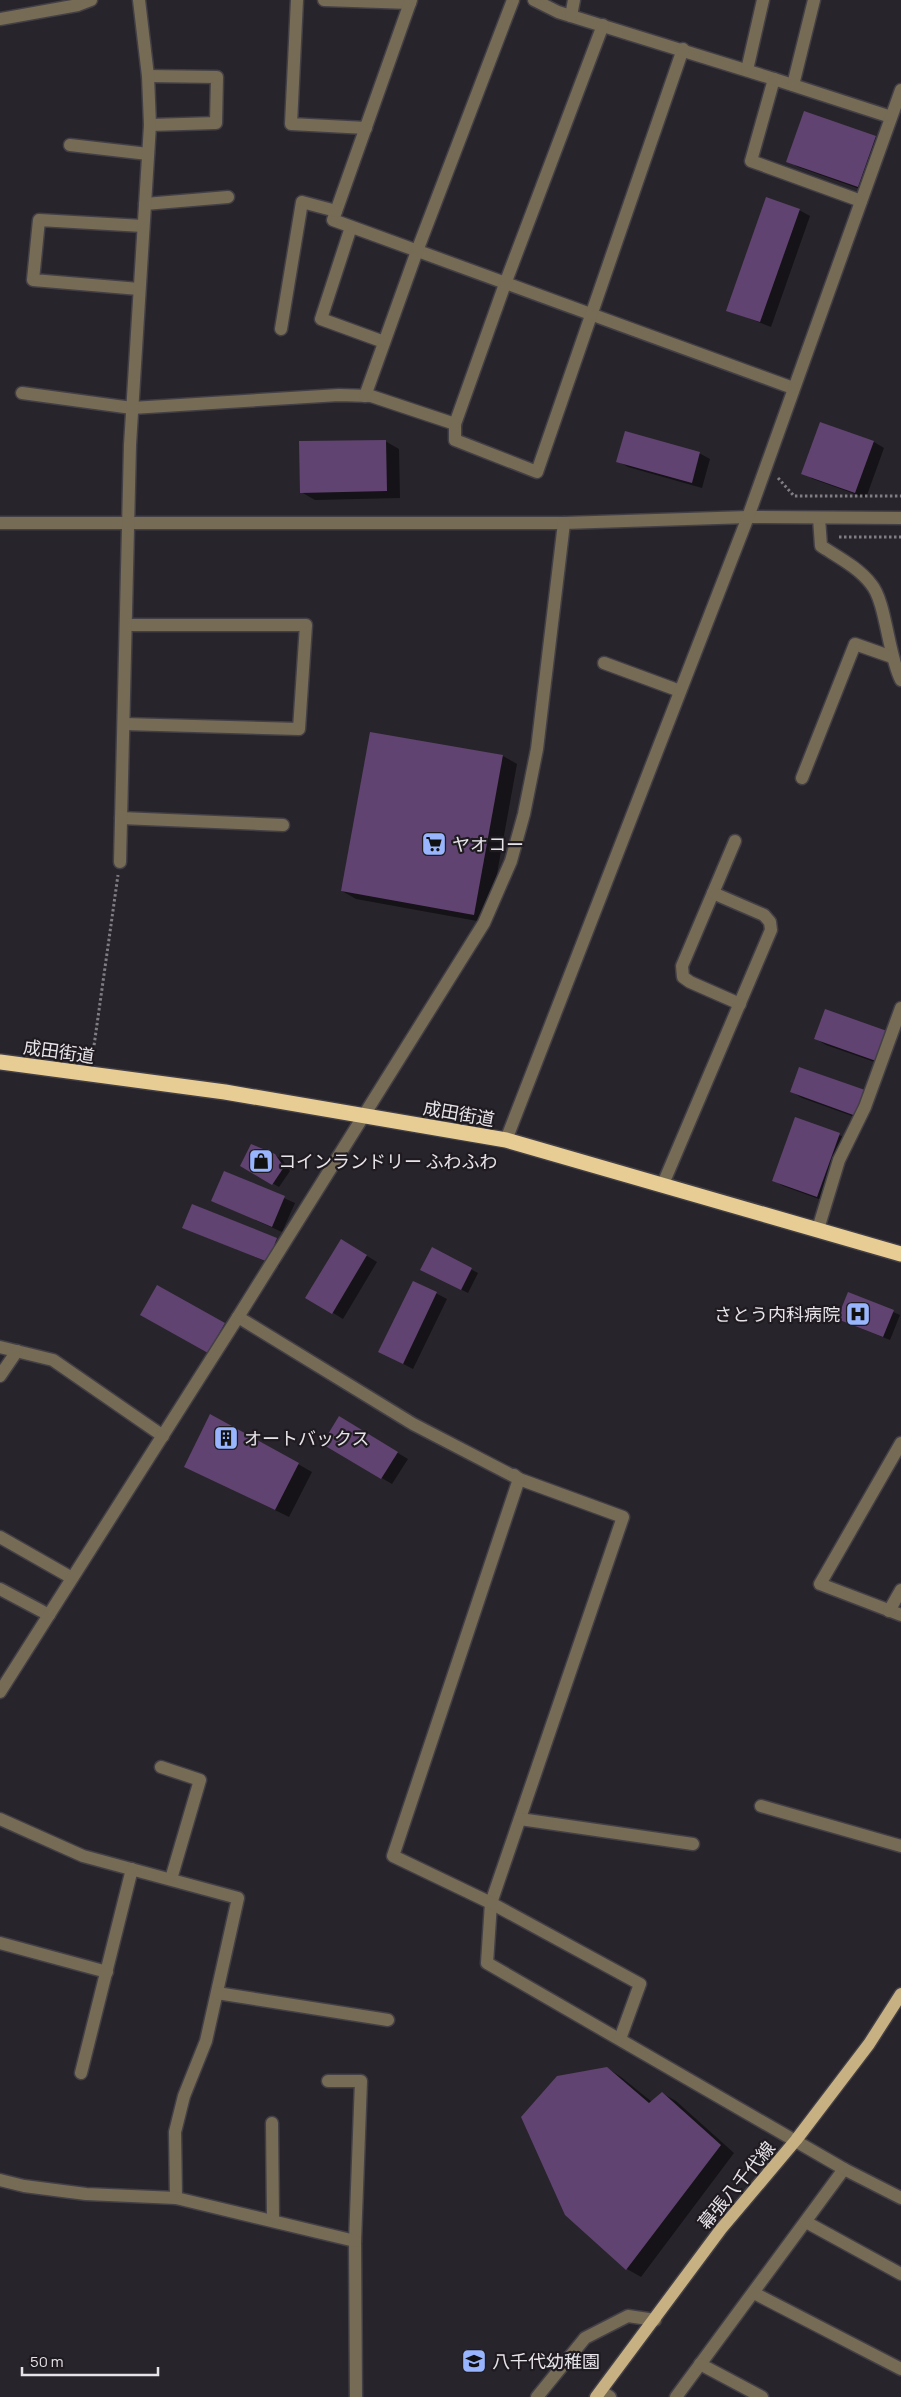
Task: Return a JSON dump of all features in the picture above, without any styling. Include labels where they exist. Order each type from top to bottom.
[{"type":"highway","name":"成田街道","points":[[0,1062],[225,1092],[506,1140],[901,1254]]},
{"type":"main road","name":"幕張八千代線","points":[[602,2395],[721,2229],[796,2140],[869,2044],[901,1994]]},
{"type":"street","points":[[0,19],[91,0]]},
{"type":"street","points":[[120,862],[132,408],[150,125],[148,76],[139,0]]},
{"type":"street","points":[[297,0],[291,124],[366,128]]},
{"type":"street","points":[[324,0],[410,1],[333,220],[793,388]]},
{"type":"street","points":[[365,396],[417,251],[513,0]]},
{"type":"street","points":[[534,0],[571,16],[683,49],[891,118]]},
{"type":"street","points":[[571,16],[574,0]]},
{"type":"street","points":[[747,70],[762,0]]},
{"type":"street","points":[[793,85],[814,0]]},
{"type":"street","points":[[603,25],[455,424],[455,440],[537,472],[683,49]]},
{"type":"street","points":[[148,76],[217,77],[216,123],[150,125]]},
{"type":"street","points":[[774,79],[751,161],[861,201]]},
{"type":"street","points":[[506,1140],[748,517],[901,90]]},
{"type":"street","points":[[70,145],[148,154]]},
{"type":"street","points":[[145,204],[228,197]]},
{"type":"street","points":[[281,329],[302,202],[336,211]]},
{"type":"street","points":[[140,289],[33,280],[39,220],[143,226]]},
{"type":"street","points":[[351,227],[321,319],[384,342]]},
{"type":"street","points":[[22,394],[132,408],[339,395],[365,396],[455,424]]},
{"type":"street","points":[[0,523],[564,523],[748,517],[901,518]]},
{"type":"street","points":[[819,518],[821,546],[863,575],[873,585],[878,596],[892,657],[901,680]]},
{"type":"street","points":[[0,1692],[365,1116],[484,923],[511,861],[524,814],[537,749],[564,523]]},
{"type":"street","points":[[124,724],[299,729],[306,625],[126,625]]},
{"type":"street","points":[[802,778],[855,644],[892,657]]},
{"type":"street","points":[[604,663],[680,691]]},
{"type":"street","points":[[121,818],[283,824]]},
{"type":"street","points":[[736,841],[682,966],[684,976],[690,982],[740,1004]]},
{"type":"street","points":[[663,1184],[771,930],[770,922],[764,915],[713,893]]},
{"type":"street","points":[[818,1229],[839,1160],[865,1107],[901,1008]]},
{"type":"street","points":[[238,1317],[413,1424],[519,1479],[623,1517],[491,1903],[487,1963],[844,2169],[901,2198]]},
{"type":"street","points":[[0,1347],[53,1360],[163,1436]]},
{"type":"street","points":[[0,1376],[16,1351]]},
{"type":"street","points":[[901,1443],[820,1584],[895,1613],[901,1590]]},
{"type":"street","points":[[519,1479],[393,1856],[491,1903],[640,1984],[620,2040]]},
{"type":"street","points":[[0,1537],[72,1578]]},
{"type":"street","points":[[0,1588],[49,1615]]},
{"type":"street","points":[[161,1767],[200,1780],[171,1879]]},
{"type":"street","points":[[761,1806],[901,1846]]},
{"type":"street","points":[[0,1819],[83,1856],[238,1898],[206,2041],[184,2096],[175,2132],[176,2198]]},
{"type":"street","points":[[520,1819],[693,1844]]},
{"type":"street","points":[[81,2074],[132,1869]]},
{"type":"street","points":[[0,1942],[107,1972]]},
{"type":"street","points":[[217,1993],[388,2020]]},
{"type":"street","points":[[328,2081],[361,2081],[355,2240],[356,2397]]},
{"type":"street","points":[[272,2123],[272,2220]]},
{"type":"street","points":[[676,2397],[844,2169]]},
{"type":"street","points":[[0,2180],[24,2186],[86,2194],[176,2198],[355,2240]]},
{"type":"street","points":[[806,2222],[901,2274]]},
{"type":"street","points":[[754,2293],[901,2370]]},
{"type":"street","points":[[537,2397],[584,2338],[628,2316],[655,2320]]},
{"type":"street","points":[[700,2364],[762,2397]]},
{"type":"path","points":[[777,470],[780,483],[794,496],[901,496]]},
{"type":"path","points":[[839,537],[901,537]]},
{"type":"path","points":[[90,1074],[120,862]]},
{"type":"building","points":[[804,111],[876,136],[858,187],[786,162]]},
{"type":"building","points":[[766,197],[800,209],[760,322],[726,311]]},
{"type":"building","points":[[820,422],[874,441],[855,493],[801,474]]},
{"type":"building","points":[[625,431],[700,452],[692,483],[616,462]]},
{"type":"building","points":[[386,440],[387,491],[300,493],[299,441]]},
{"type":"building","points":[[370,732],[503,755],[474,915],[341,891]]},
{"type":"building","points":[[825,1009],[887,1031],[876,1061],[814,1039]]},
{"type":"building","points":[[799,1067],[865,1090],[856,1116],[790,1092]]},
{"type":"building","points":[[795,1117],[840,1133],[817,1197],[772,1181]]},
{"type":"building","points":[[251,1144],[275,1154],[284,1167],[272,1185],[240,1166]]},
{"type":"building","points":[[224,1171],[285,1196],[272,1227],[211,1201]]},
{"type":"building","points":[[192,1204],[277,1238],[268,1262],[182,1228]]},
{"type":"building","points":[[341,1239],[367,1255],[332,1314],[305,1298]]},
{"type":"building","points":[[432,1247],[472,1268],[461,1290],[420,1270]]},
{"type":"building","points":[[413,1281],[437,1292],[403,1364],[378,1352]]},
{"type":"building","points":[[157,1285],[225,1323],[208,1353],[140,1315]]},
{"type":"building","points":[[848,1292],[894,1310],[883,1337],[837,1319]]},
{"type":"building","name":"オートバックス","points":[[210,1414],[299,1463],[275,1510],[184,1467]]},
{"type":"building","points":[[339,1416],[398,1452],[381,1479],[322,1444]]},
{"type":"building","points":[[607,2067],[649,2103],[662,2092],[721,2145],[626,2270],[565,2215],[521,2117],[557,2076]]},
{"type":"place","name":"ヤオコー","points":[[434,844]]},
{"type":"place","name":"コインランドリー ふわふわ","points":[[261,1161]]},
{"type":"place","name":"さとう内科病院","points":[[858,1314]]},
{"type":"place","name":"オートバックス","points":[[226,1438]]},
{"type":"place","name":"八千代幼稚園","points":[[474,2361]]}]
